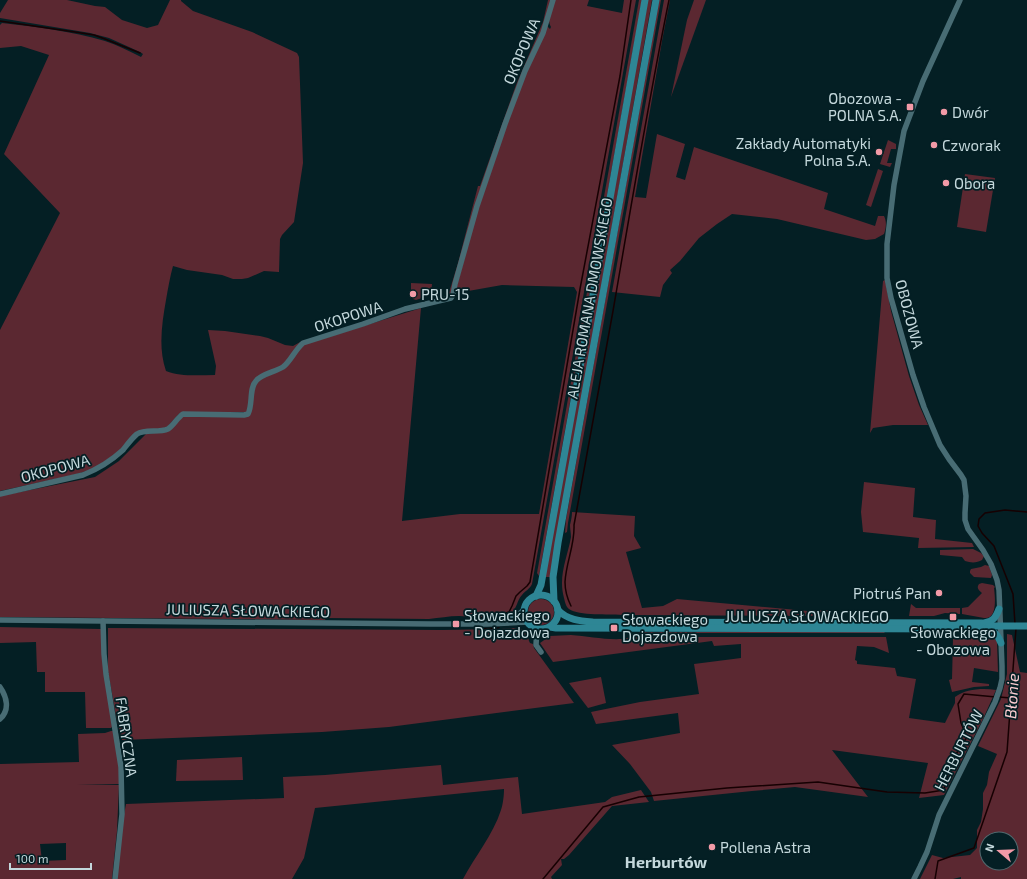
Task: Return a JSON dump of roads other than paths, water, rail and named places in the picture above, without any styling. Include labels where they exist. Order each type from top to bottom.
[{"type":"main road","name":"ALEJA ROMANA DMOWSKIEGO","points":[[536,596],[540,585],[645,0]]},
{"type":"main road","name":"ALEJA ROMANA DMOWSKIEGO","points":[[554,601],[553,577],[558,543],[656,0]]},
{"type":"main road","points":[[541,595],[554,601],[558,610],[554,624],[550,627],[536,628],[528,622],[524,610],[528,601],[541,595]]},
{"type":"main road","points":[[981,626],[993,620],[999,609]]},
{"type":"main road","name":"JULIUSZA SŁOWACKIEGO","points":[[558,610],[566,617],[580,621],[594,622],[1027,626]]},
{"type":"main road","points":[[981,626],[995,633],[1002,643]]},
{"type":"main road","name":"JULIUSZA SŁOWACKIEGO","points":[[550,627],[708,629],[981,626]]},
{"type":"street","name":"OKOPOWA","points":[[0,494],[84,475],[100,468],[119,454],[137,434],[142,432],[159,431],[168,428],[180,415],[183,414],[248,414],[255,381],[285,366],[297,348],[303,343],[405,309],[451,298],[481,194],[516,94],[543,33],[554,0]]},
{"type":"street","name":"OBOZOWA","points":[[960,0],[923,81],[904,131],[894,185],[887,244],[887,278],[891,298],[913,375],[924,407],[940,445],[964,480],[966,496],[965,513],[968,529],[983,550],[994,571],[999,590],[1001,626]]},
{"type":"street","name":"JULIUSZA SŁOWACKIEGO","points":[[496,624],[515,617],[524,610]]},
{"type":"street","name":"JULIUSZA SŁOWACKIEGO","points":[[0,620],[431,624],[496,624],[528,622]]},
{"type":"street","name":"FABRYCZNA","points":[[103,621],[106,674],[121,766],[122,814],[115,879]]},
{"type":"street","name":"HERBURTÓW","points":[[914,879],[927,852],[939,815],[998,696],[1002,679],[1001,626]]},
{"type":"street","points":[[536,628],[536,645],[541,652]]},
{"type":"street","points":[[0,687],[5,696],[6,710],[0,719]]},
{"type":"waterway","points":[[481,618],[509,612],[516,596],[530,582],[580,289],[620,76],[631,0]]},
{"type":"waterway","points":[[571,606],[568,600],[565,582],[573,540],[574,525],[669,0]]},
{"type":"waterway","points":[[0,21],[94,35],[140,53]]},
{"type":"waterway","name":"Błonie","points":[[1015,624],[1013,594],[994,546],[982,533],[978,526],[979,519],[985,513],[1005,510],[1027,512]]},
{"type":"waterway","points":[[480,629],[499,628]]},
{"type":"waterway","name":"Błonie","points":[[935,879],[938,861],[974,848],[1007,752],[1016,628]]},
{"type":"waterway","points":[[543,879],[603,807],[639,797],[727,788],[818,782],[887,792],[925,793],[944,790],[951,762],[967,737],[961,723],[958,704],[964,694],[996,697]]},
{"type":"waterway","points":[[999,697],[1011,698]]},
{"type":"place","name":"Obozowa - POLNA S.A.","points":[[910,107]]},
{"type":"place","name":"Dwór","points":[[944,112]]},
{"type":"place","name":"Czworak","points":[[934,145]]},
{"type":"place","name":"Zakłady Automatyki Polna S.A.","points":[[879,152]]},
{"type":"place","name":"Obora","points":[[946,183]]},
{"type":"place","name":"PRU-15","points":[[413,294]]},
{"type":"place","name":"Piotruś Pan","points":[[939,593]]},
{"type":"place","name":"Słowackiego - Obozowa","points":[[953,617]]},
{"type":"place","name":"Słowackiego - Dojazdowa","points":[[456,624]]},
{"type":"place","name":"Słowackiego Dojazdowa","points":[[614,628]]},
{"type":"place","name":"Pollena Astra","points":[[712,847]]},
{"type":"district","name":"Herburtów","points":[[666,861]]}]
